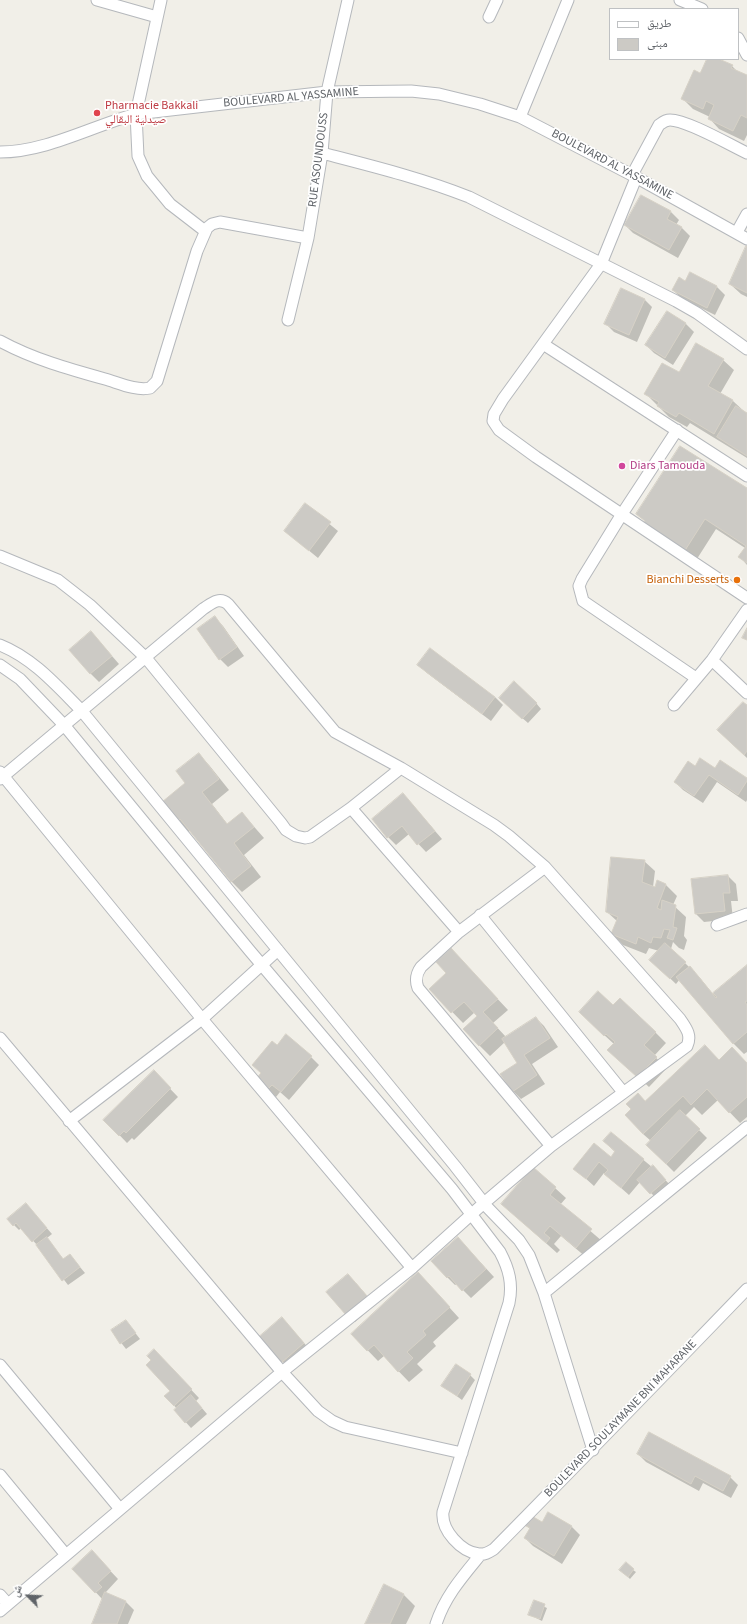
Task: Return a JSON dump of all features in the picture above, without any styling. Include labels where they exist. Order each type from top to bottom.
[{"type":"street","points":[[97,0],[157,17]]},
{"type":"street","points":[[161,0],[136,114],[138,156],[147,176],[170,204],[205,231]]},
{"type":"street","name":"RUE ASOUNDOUSS","points":[[288,320],[308,238],[322,153],[327,92],[348,0]]},
{"type":"street","points":[[489,17],[497,0]]},
{"type":"street","points":[[520,117],[568,0]]},
{"type":"street","points":[[680,0],[699,5]]},
{"type":"street","points":[[739,40],[747,55]]},
{"type":"street","name":"BOULEVARD AL YASSAMINE","points":[[0,152],[34,148],[116,119],[136,114],[327,92],[423,91],[480,104],[520,117],[634,176],[737,232],[747,239]]},
{"type":"street","points":[[747,153],[694,128],[670,120],[664,121],[659,125],[634,176],[601,264],[503,399],[494,414],[492,421],[499,430],[536,457],[747,598]]},
{"type":"street","points":[[322,153],[404,175],[469,198],[688,308],[747,349]]},
{"type":"street","points":[[737,232],[747,214]]},
{"type":"street","points":[[0,341],[18,351],[50,363],[135,388],[150,388],[157,381],[190,270],[205,231],[210,225],[220,222],[308,238]]},
{"type":"street","points":[[543,344],[747,476]]},
{"type":"street","points":[[677,430],[622,514],[579,586],[583,601],[696,678]]},
{"type":"street","points":[[0,556],[58,580],[90,605],[146,658],[281,823],[291,833],[301,837],[310,837],[351,808],[401,768]]},
{"type":"street","points":[[0,1595],[4,1608],[282,1372],[412,1268],[484,1203],[551,1146],[688,1046],[689,1035],[680,1019],[545,867],[494,825],[401,768],[336,732],[226,602],[216,601],[203,609],[146,658],[1,776],[202,1019],[412,1268]]},
{"type":"street","points":[[674,705],[712,660],[747,610]]},
{"type":"street","points":[[0,645],[18,654],[42,672],[81,710],[484,1203],[524,1246],[544,1293],[593,1450]]},
{"type":"street","points":[[712,660],[747,693]]},
{"type":"street","points":[[0,665],[20,678],[64,725],[261,964],[452,1189],[504,1260],[512,1290],[509,1303],[443,1512],[443,1522],[446,1530],[459,1543],[469,1550],[481,1554],[459,1580],[448,1598],[436,1624]]},
{"type":"street","points":[[351,808],[459,932]]},
{"type":"street","points":[[545,867],[459,932],[421,967],[417,972],[416,984],[551,1146]]},
{"type":"street","points":[[717,925],[747,914]]},
{"type":"street","points":[[480,915],[623,1092]]},
{"type":"street","points":[[69,1121],[202,1019],[278,950]]},
{"type":"street","points":[[0,1038],[282,1372],[318,1411],[332,1421],[345,1427],[462,1453]]},
{"type":"street","points":[[544,1293],[747,1127]]},
{"type":"street","name":"BOULEVARD SOULAYMANE BNI MAHARANE","points":[[481,1554],[494,1549],[593,1450],[626,1413],[747,1289]]},
{"type":"street","points":[[0,1365],[120,1509]]},
{"type":"street","points":[[0,1475],[66,1555]]},
{"type":"building","points":[[706,60],[721,60],[733,65],[731,68],[747,75],[747,118],[741,115],[733,131],[708,119],[714,105],[706,101],[703,109],[681,99],[694,70],[700,73]]},
{"type":"building","points":[[641,195],[671,211],[667,219],[682,227],[669,250],[624,225]]},
{"type":"building","points":[[747,246],[747,293],[729,284]]},
{"type":"building","points":[[690,272],[717,286],[707,308],[672,290],[679,277],[685,281]]},
{"type":"building","points":[[621,288],[645,299],[629,335],[604,324]]},
{"type":"building","points":[[667,311],[686,323],[665,358],[645,345]]},
{"type":"building","points":[[696,343],[724,359],[708,386],[733,400],[714,434],[679,413],[676,417],[657,406],[659,402],[644,394],[662,363],[679,372]]},
{"type":"building","points":[[736,406],[747,413],[747,456],[717,437]]},
{"type":"building","points":[[680,446],[747,488],[747,563],[738,557],[746,546],[705,519],[684,552],[642,526],[645,521],[636,514]]},
{"type":"building","points":[[305,503],[331,522],[309,551],[284,531]]},
{"type":"building","points":[[215,616],[237,647],[219,660],[197,629]]},
{"type":"building","points":[[747,628],[747,640],[742,638]]},
{"type":"building","points":[[91,631],[112,656],[90,674],[69,650]]},
{"type":"building","points":[[430,648],[495,697],[482,714],[417,665]]},
{"type":"building","points":[[514,681],[537,703],[522,719],[499,698]]},
{"type":"building","points":[[743,702],[747,705],[747,751],[744,755],[717,730]]},
{"type":"building","points":[[199,753],[219,779],[202,792],[227,824],[242,812],[254,827],[234,843],[251,866],[231,882],[180,819],[177,822],[162,802],[185,783],[176,771]]},
{"type":"building","points":[[700,758],[715,768],[720,760],[747,778],[747,781],[738,795],[709,775],[694,796],[674,782],[688,761],[695,766]]},
{"type":"building","points":[[403,793],[435,831],[417,845],[402,826],[387,838],[372,819]]},
{"type":"building","points":[[611,857],[645,860],[642,882],[655,887],[657,880],[666,884],[657,908],[661,910],[662,900],[676,905],[673,927],[677,928],[673,940],[667,938],[670,930],[664,929],[661,938],[653,937],[651,943],[638,937],[636,944],[611,934],[618,917],[606,912]]},
{"type":"building","points":[[728,875],[730,893],[723,893],[725,911],[695,914],[691,879]]},
{"type":"building","points":[[665,943],[686,962],[670,979],[649,960]]},
{"type":"building","points":[[451,948],[498,999],[483,1012],[498,1028],[479,1046],[463,1029],[477,1016],[464,1002],[451,1013],[429,989],[446,973],[436,962]]},
{"type":"building","points":[[747,965],[747,1001],[745,1002],[747,1005],[747,1032],[733,1044],[676,977],[690,966],[716,998],[717,997],[713,993]]},
{"type":"building","points":[[598,991],[613,1005],[620,998],[656,1032],[644,1045],[657,1057],[637,1077],[607,1050],[615,1042],[606,1034],[604,1036],[579,1012]]},
{"type":"building","points":[[536,1017],[550,1038],[524,1055],[537,1075],[512,1092],[500,1074],[517,1063],[502,1039]]},
{"type":"building","points":[[286,1034],[312,1056],[281,1092],[272,1085],[267,1090],[255,1080],[261,1073],[252,1065],[272,1041],[277,1045]]},
{"type":"building","points":[[705,1045],[719,1060],[732,1047],[747,1063],[747,1097],[729,1113],[707,1089],[691,1105],[683,1096],[643,1134],[625,1115],[631,1109],[626,1104],[638,1093],[645,1101]]},
{"type":"building","points":[[154,1070],[171,1088],[126,1133],[124,1131],[119,1136],[103,1120]]},
{"type":"building","points":[[680,1110],[700,1129],[666,1164],[646,1145]]},
{"type":"building","points":[[611,1132],[644,1159],[621,1188],[604,1174],[608,1170],[599,1162],[586,1179],[573,1169],[594,1143],[611,1157],[615,1151],[603,1141]]},
{"type":"building","points":[[653,1165],[666,1180],[650,1194],[637,1180]]},
{"type":"building","points":[[533,1167],[556,1187],[550,1195],[592,1229],[576,1248],[550,1226],[544,1233],[550,1238],[546,1243],[501,1204]]},
{"type":"building","points":[[26,1203],[47,1228],[32,1242],[16,1223],[13,1226],[7,1219]]},
{"type":"building","points":[[47,1237],[63,1259],[70,1254],[80,1267],[62,1281],[36,1245]]},
{"type":"building","points":[[458,1237],[486,1269],[462,1291],[449,1276],[447,1278],[431,1261]]},
{"type":"building","points":[[418,1272],[450,1307],[423,1331],[426,1335],[407,1352],[413,1358],[398,1372],[374,1345],[367,1351],[351,1334]]},
{"type":"building","points":[[348,1274],[367,1296],[346,1315],[326,1292]]},
{"type":"building","points":[[282,1317],[304,1343],[281,1363],[259,1337]]},
{"type":"building","points":[[126,1320],[136,1333],[120,1344],[111,1330]]},
{"type":"building","points":[[154,1349],[192,1389],[174,1406],[164,1396],[170,1391],[146,1365],[151,1360],[147,1356]]},
{"type":"building","points":[[456,1364],[471,1374],[457,1396],[441,1386]]},
{"type":"building","points":[[191,1395],[202,1408],[185,1423],[174,1410]]},
{"type":"building","points":[[649,1432],[731,1476],[723,1491],[695,1476],[691,1484],[637,1454]]},
{"type":"building","points":[[548,1512],[572,1526],[554,1556],[524,1538],[530,1528],[524,1525],[530,1515],[542,1522]]},
{"type":"building","points":[[92,1550],[111,1571],[98,1583],[102,1587],[95,1593],[72,1569]]},
{"type":"building","points":[[626,1562],[634,1569],[628,1577],[619,1570]]},
{"type":"building","points":[[384,1584],[404,1594],[390,1624],[365,1624]]},
{"type":"building","points":[[105,1592],[126,1601],[117,1624],[92,1624]]},
{"type":"building","points":[[534,1600],[545,1604],[540,1619],[528,1615]]},
{"type":"place","name":"Pharmacie Bakkali صيدلية البقالي","points":[[97,113]]},
{"type":"place","name":"Diars Tamouda","points":[[622,466]]},
{"type":"place","name":"Bianchi Desserts","points":[[737,580]]}]
